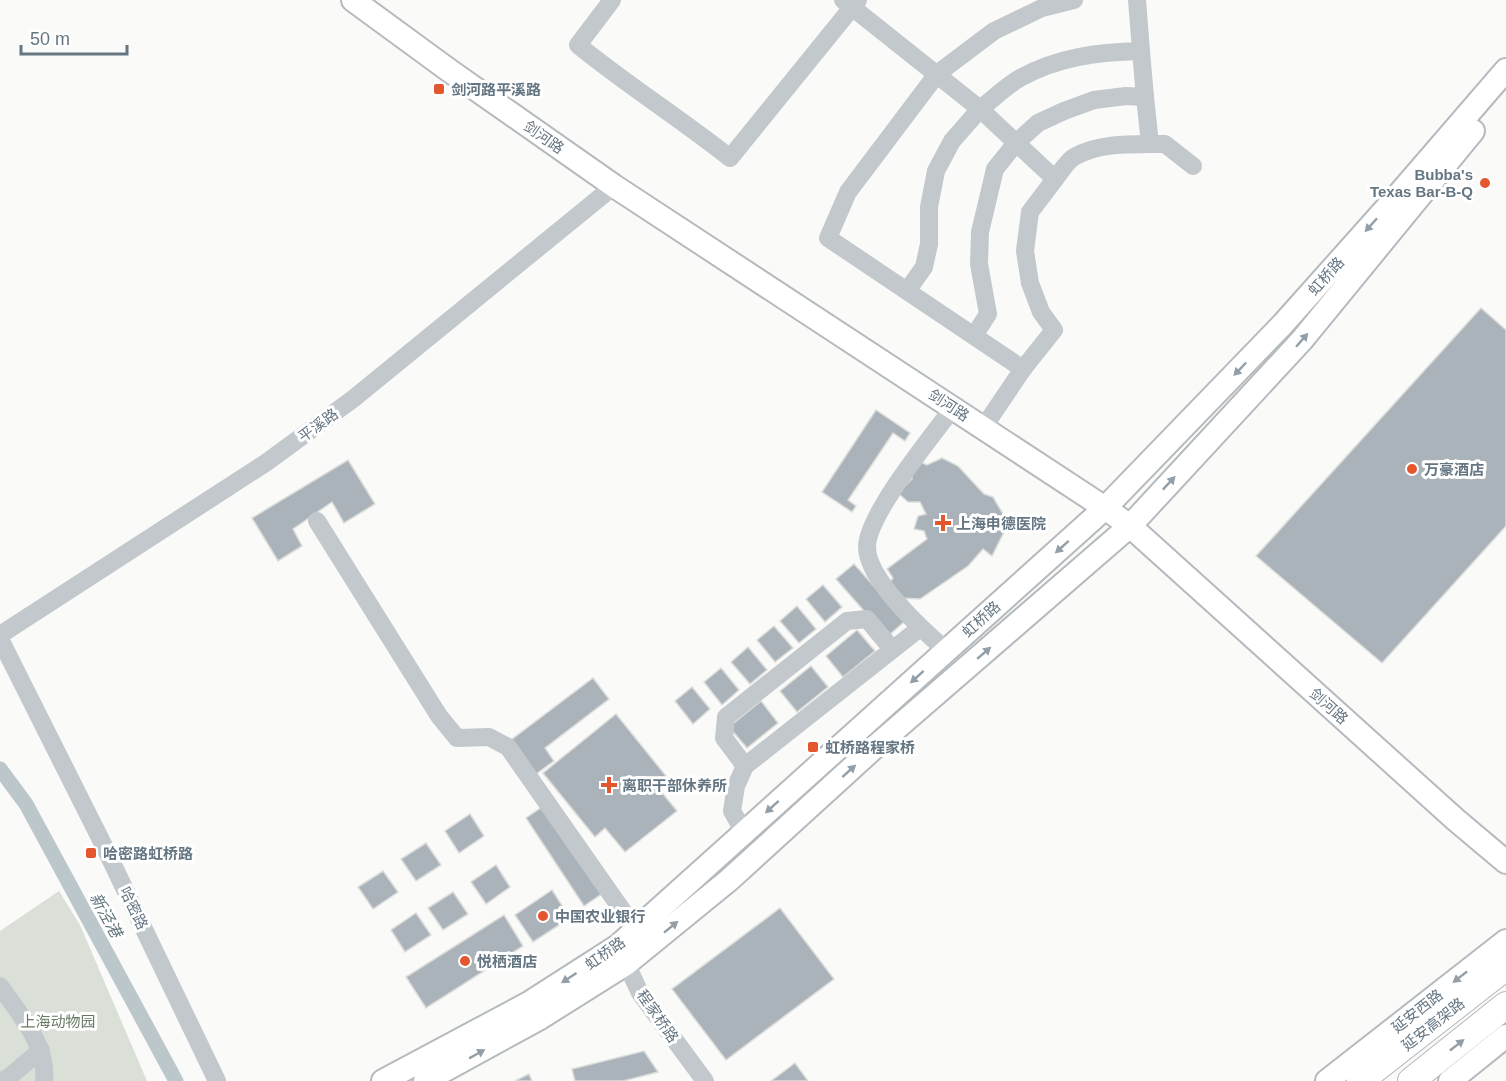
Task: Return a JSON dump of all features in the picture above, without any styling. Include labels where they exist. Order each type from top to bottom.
[{"type":"highway","name":"延安高架路","points":[[1360,1081],[1506,967]]},
{"type":"highway","name":"延安高架路","points":[[1411,1081],[1506,1005]]},
{"type":"main road","name":"剑河路","points":[[353,0],[615,186],[1130,526],[1456,820],[1506,862]]},
{"type":"main road","name":"虹桥路","points":[[383,1081],[622,955],[636,930],[1105,508],[1283,324],[1506,70]]},
{"type":"main road","name":"虹桥路","points":[[425,1081],[540,1018],[622,955],[729,880],[876,746],[1130,526],[1302,340],[1506,90]]},
{"type":"main road","name":"延安西路","points":[[1327,1081],[1506,941]]},
{"type":"main road","points":[[1450,1081],[1506,1036]]},
{"type":"street","points":[[612,0],[579,45],[615,76],[661,106],[730,158],[851,2],[980,109],[1055,179]]},
{"type":"street","points":[[1023,369],[828,238],[848,192],[937,74],[994,31],[1040,4],[1074,0]]},
{"type":"street","points":[[1137,0],[1150,144]]},
{"type":"street","points":[[907,291],[924,267],[929,244],[929,207],[936,171],[952,141],[980,109],[1019,79],[1062,60],[1102,51],[1141,51]]},
{"type":"street","points":[[974,336],[988,314],[979,264],[981,232],[995,169],[1016,143],[1038,123],[1094,100],[1126,96],[1145,97]]},
{"type":"street","points":[[983,428],[1023,369],[1054,330],[1041,312],[1030,283],[1025,252],[1029,212],[1055,179],[1072,158],[1099,148],[1128,144],[1165,144],[1193,166]]},
{"type":"street","name":"平溪路","points":[[0,637],[267,462],[353,399],[615,186]]},
{"type":"street","points":[[946,650],[920,628],[873,572],[867,547],[875,521],[894,488],[953,408]]},
{"type":"street","points":[[317,521],[439,717],[457,738],[489,737],[508,747],[636,930]]},
{"type":"street","points":[[745,766],[724,738],[726,717],[847,621],[867,619],[892,649]]},
{"type":"street","points":[[744,832],[732,811],[736,786],[745,766],[920,628]]},
{"type":"street","name":"哈密路","points":[[0,637],[217,1081]]},
{"type":"street","name":"程家桥路","points":[[622,955],[640,993],[705,1081]]},
{"type":"street","points":[[0,986],[41,1050],[46,1068],[44,1081]]},
{"type":"street","points":[[1,1081],[8,1078],[41,1050]]},
{"type":"green space","name":"上海动物园","points":[[59,891],[80,925],[147,1081],[0,1081],[0,931]]},
{"type":"building","points":[[1481,308],[1506,330],[1506,526],[1382,663],[1256,556]]},
{"type":"building","points":[[876,410],[910,433],[905,441],[893,433],[848,500],[856,506],[852,512],[822,492]]},
{"type":"building","points":[[942,458],[958,466],[984,494],[993,497],[1003,514],[1004,532],[992,556],[983,549],[968,566],[920,599],[902,598],[887,587],[893,578],[887,569],[927,539],[924,531],[914,529],[918,516],[926,514],[920,502],[908,502],[898,493],[912,479],[912,469],[920,462],[927,465]]},
{"type":"building","points":[[348,460],[375,504],[344,523],[332,502],[293,529],[302,546],[278,561],[252,518]]},
{"type":"building","points":[[854,564],[905,621],[887,637],[836,579]]},
{"type":"building","points":[[823,585],[842,607],[825,622],[806,599]]},
{"type":"building","points":[[797,606],[816,629],[799,643],[780,621]]},
{"type":"building","points":[[774,626],[793,648],[775,662],[757,640]]},
{"type":"building","points":[[857,630],[875,651],[843,677],[826,656]]},
{"type":"building","points":[[748,647],[767,670],[750,684],[731,662]]},
{"type":"building","points":[[811,666],[828,687],[797,712],[780,691]]},
{"type":"building","points":[[721,668],[739,690],[722,705],[704,682]]},
{"type":"building","points":[[593,678],[609,699],[545,748],[554,761],[536,774],[511,740]]},
{"type":"building","points":[[692,687],[710,709],[693,724],[675,701]]},
{"type":"building","points":[[761,701],[778,723],[747,748],[729,727]]},
{"type":"building","name":"离职干部休养所","points":[[616,714],[670,781],[659,789],[677,811],[625,852],[605,828],[595,837],[543,773]]},
{"type":"building","points":[[545,805],[603,893],[584,906],[526,818]]},
{"type":"building","points":[[470,814],[484,836],[459,853],[445,831]]},
{"type":"building","points":[[426,843],[441,865],[416,881],[401,859]]},
{"type":"building","points":[[496,865],[510,887],[486,904],[471,882]]},
{"type":"building","points":[[383,871],[398,892],[373,909],[358,887]]},
{"type":"building","name":"中国农业银行","points":[[552,890],[570,918],[533,942],[515,915]]},
{"type":"building","points":[[453,892],[468,914],[443,930],[428,908]]},
{"type":"building","points":[[780,908],[834,979],[726,1060],[672,989]]},
{"type":"building","points":[[416,913],[431,935],[405,952],[391,930]]},
{"type":"building","name":"悦栖酒店","points":[[504,915],[523,946],[426,1008],[406,977]]},
{"type":"building","points":[[644,1051],[658,1072],[623,1081],[575,1081],[572,1069]]},
{"type":"building","points":[[795,1063],[808,1081],[771,1081]]},
{"type":"building","points":[[529,1074],[532,1081],[515,1081]]},
{"type":"waterway","name":"新泾港","points":[[0,769],[26,804],[176,1081]]},
{"type":"place","name":"剑河路平溪路","points":[[439,89]]},
{"type":"place","name":"Bubba's Texas Bar-B-Q","points":[[1485,183]]},
{"type":"place","name":"万豪酒店","points":[[1412,469]]},
{"type":"place","name":"上海申德医院","points":[[943,523]]},
{"type":"place","name":"虹桥路程家桥","points":[[813,747]]},
{"type":"place","name":"离职干部休养所","points":[[609,785]]},
{"type":"place","name":"哈密路虹桥路","points":[[91,853]]},
{"type":"place","name":"中国农业银行","points":[[543,916]]},
{"type":"place","name":"悦栖酒店","points":[[465,961]]}]
